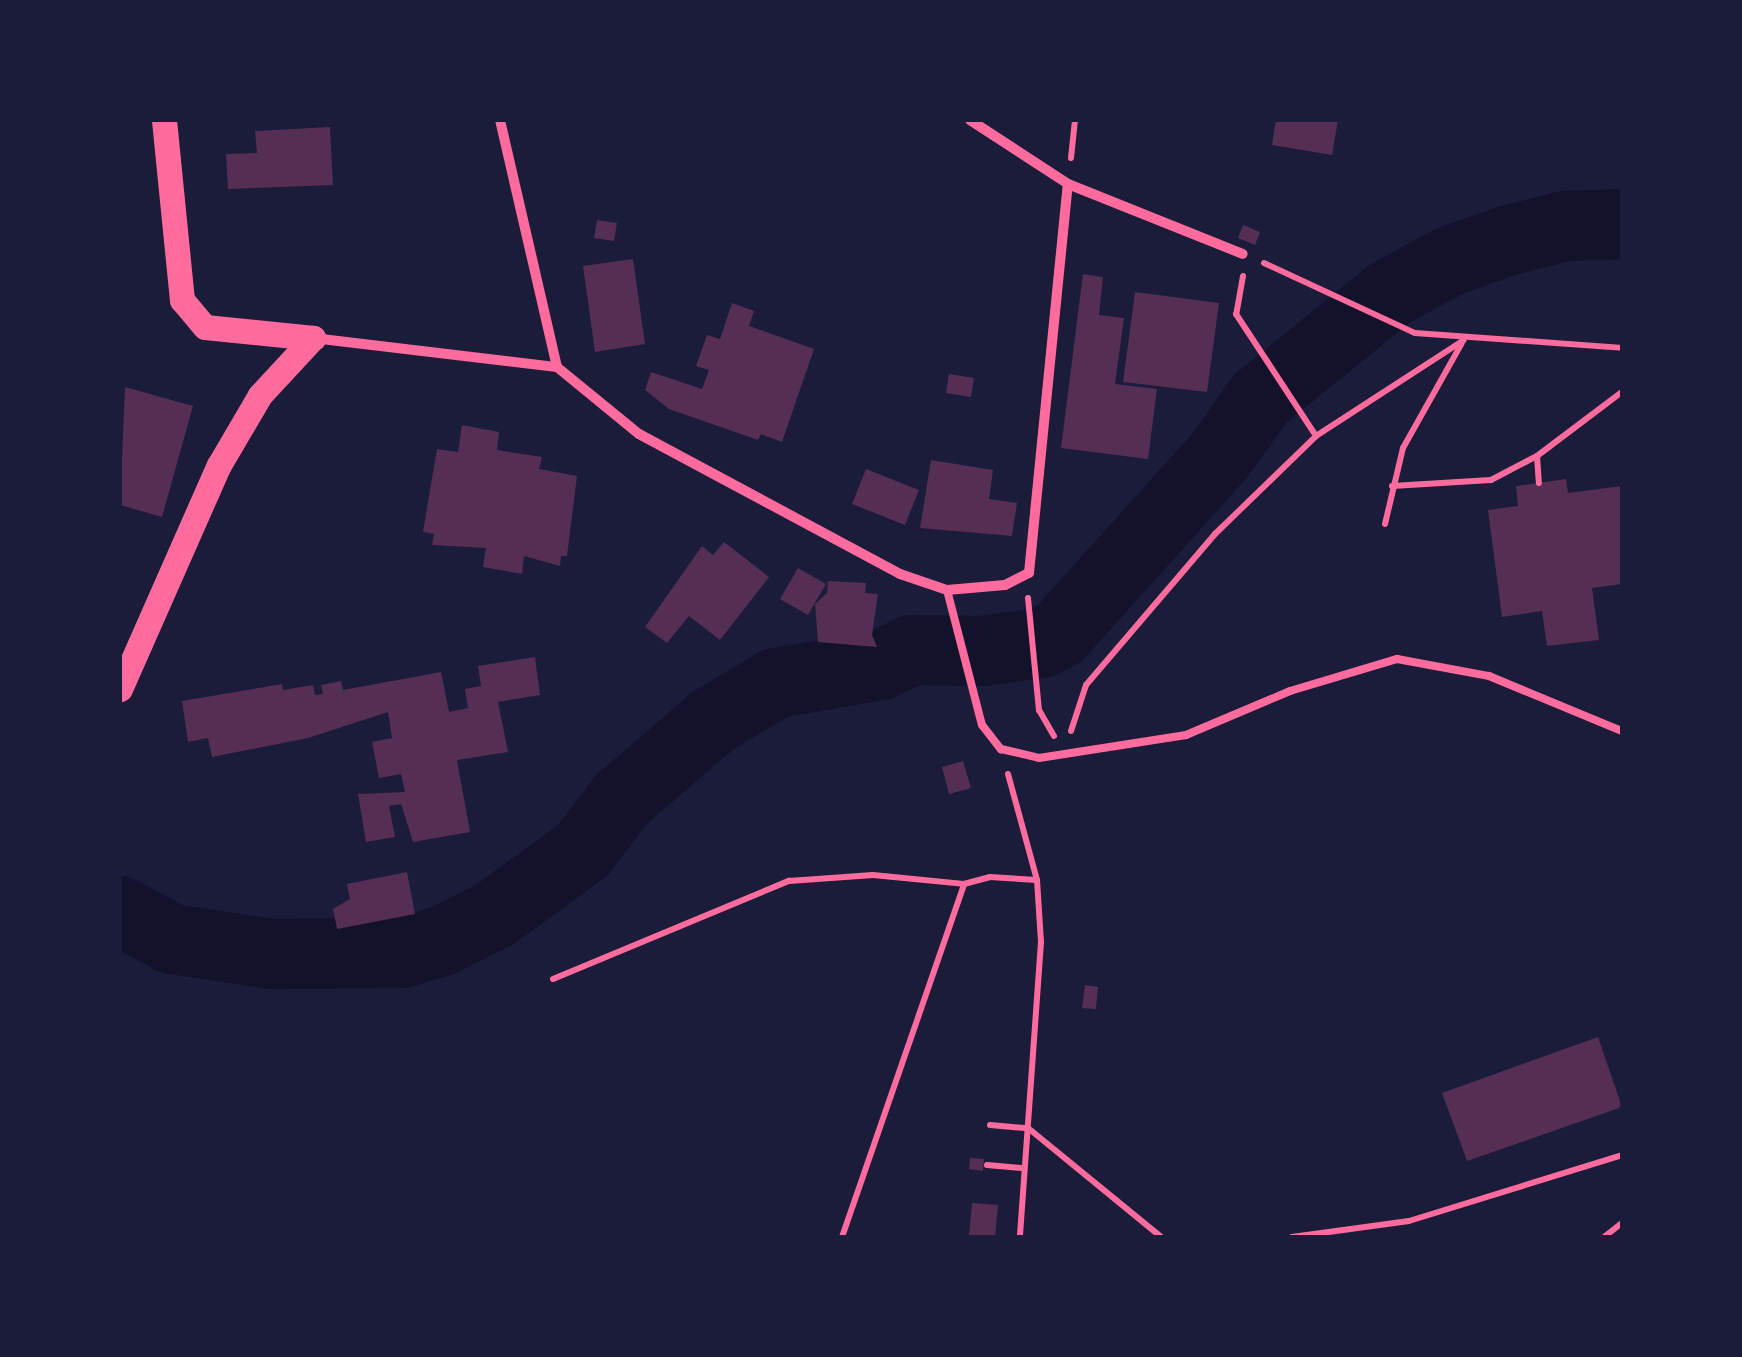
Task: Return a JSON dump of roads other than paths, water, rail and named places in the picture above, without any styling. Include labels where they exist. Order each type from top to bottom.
[{"type":"main road","points":[[164,120],[182,300],[205,327],[312,338]]},
{"type":"main road","points":[[120,689],[218,465],[260,395],[312,338]]},
{"type":"street","points":[[500,120],[556,367]]},
{"type":"street","points":[[970,120],[1068,184],[1244,254]]},
{"type":"street","points":[[312,338],[556,367],[639,434],[900,574],[947,590],[1005,584],[1029,573],[1068,184]]},
{"type":"lane","points":[[947,590],[974,708],[1002,748],[1039,758],[1186,735],[1290,691],[1397,659],[1490,676],[1622,730]]},
{"type":"waterway","points":[[120,911],[172,939],[272,954],[402,953],[442,941],[494,915],[582,851],[622,799],[714,720],[776,683],[881,665],[912,650],[982,651],[1041,643],[1059,634],[1221,454],[1260,399],[1389,294],[1450,261],[1506,241],[1565,226],[1622,224]]}]
